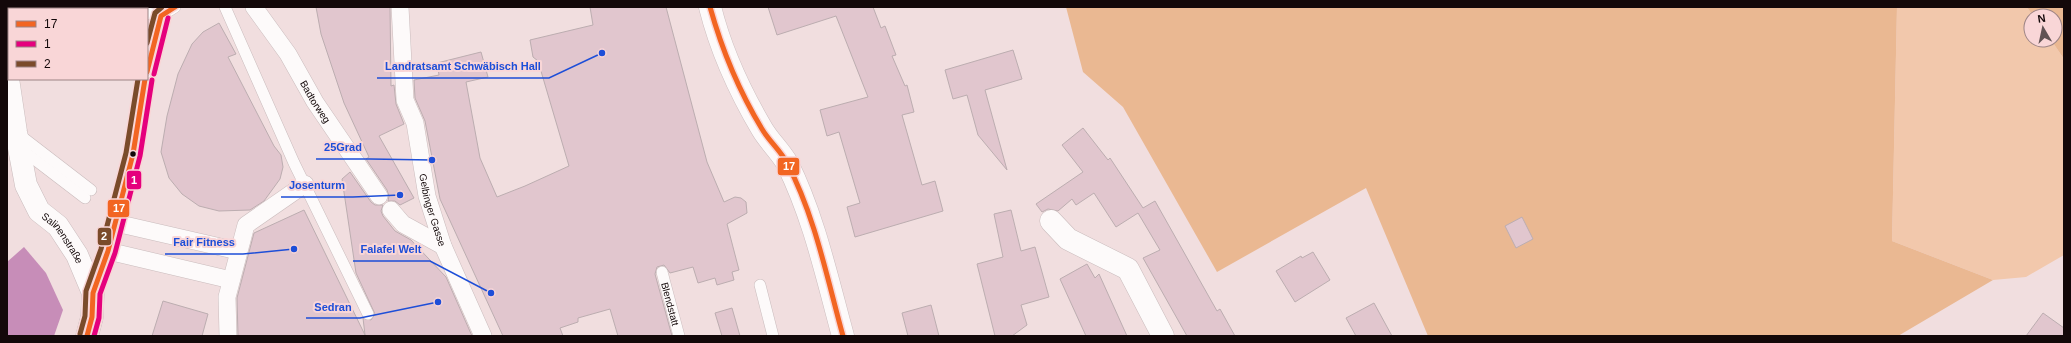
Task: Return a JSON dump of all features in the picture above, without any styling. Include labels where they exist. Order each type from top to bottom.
[{"type":"street","name":"Badtorweg","points":[[254,7],[288,54],[315,102],[379,196]]},
{"type":"street","name":"Gelbinger Gasse","points":[[400,7],[405,100],[415,123],[427,196],[443,246],[483,336]]},
{"type":"street","points":[[710,7],[725,55],[740,91],[763,131],[786,162],[801,194],[843,336]]},
{"type":"street","name":"Salinenstraße","points":[[8,80],[17,140],[26,185],[40,210],[58,226],[77,255],[93,293],[92,317],[87,336]]},
{"type":"street","points":[[225,331],[227,297],[246,225],[305,184]]},
{"type":"street","points":[[391,210],[403,224],[443,246]]},
{"type":"street","points":[[1051,221],[1068,239],[1128,269],[1163,336]]},
{"type":"street","points":[[116,223],[238,251]]},
{"type":"street","points":[[108,251],[231,280]]},
{"type":"lane","points":[[148,68],[161,16],[175,7]]},
{"type":"lane","points":[[225,7],[305,184],[368,314]]},
{"type":"lane","points":[[148,13],[161,16]]},
{"type":"lane","points":[[93,293],[108,251],[133,154],[145,80]]},
{"type":"lane","points":[[17,140],[88,194],[17,140]]},
{"type":"lane","name":"Blendstatt","points":[[662,272],[680,336]]},
{"type":"lane","points":[[760,285],[773,336]]},
{"type":"shaded area","points":[[1066,7],[1897,7],[1892,241],[1993,280],[1898,336],[1428,336],[1366,188],[1217,272],[1123,107],[1083,72]]},
{"type":"shaded area","points":[[1897,7],[2027,7],[2028,8],[2023,8],[2023,48],[2056,48],[2064,59],[2064,255],[2026,277],[1993,280],[1892,241]]},
{"type":"shaded area","points":[[2027,7],[2064,7],[2064,59],[2056,48],[2063,48],[2063,8]]},
{"type":"shaded area","points":[[24,247],[46,273],[63,310],[54,336],[7,336],[7,262]]},
{"type":"building","points":[[316,7],[390,7],[391,86],[394,85],[396,104],[404,124],[379,136],[414,198],[400,205],[395,201],[388,201],[389,196],[387,190],[366,159],[369,157],[344,103],[321,34]]},
{"type":"building","points":[[590,7],[666,7],[707,162],[724,202],[735,197],[741,198],[746,202],[747,213],[727,224],[739,270],[732,272],[734,280],[717,285],[715,278],[698,283],[693,267],[670,273],[664,265],[657,267],[655,274],[672,336],[618,336],[610,309],[578,318],[578,322],[560,328],[563,336],[503,336],[440,199],[425,121],[415,98],[414,80],[439,75],[437,63],[481,52],[488,77],[466,82],[480,158],[497,197],[525,186],[569,166],[538,61],[533,57],[530,40],[593,25]]},
{"type":"building","points":[[768,7],[873,7],[881,28],[885,26],[896,55],[892,56],[905,86],[907,85],[914,112],[902,115],[922,185],[935,181],[943,211],[855,237],[847,207],[860,203],[839,132],[827,136],[820,110],[868,97],[836,16],[777,35]]},
{"type":"building","points":[[219,23],[236,54],[228,57],[274,146],[281,155],[283,167],[280,179],[264,201],[250,210],[219,211],[199,206],[182,194],[169,178],[161,152],[167,116],[178,74],[192,44],[203,32]]},
{"type":"building","points":[[1013,50],[1022,79],[985,90],[1007,170],[978,135],[967,95],[953,99],[945,70]]},
{"type":"building","points":[[1083,128],[1108,160],[1110,158],[1143,208],[1155,201],[1217,311],[1220,309],[1235,336],[1187,336],[1143,258],[1160,250],[1138,213],[1116,227],[1094,193],[1076,205],[1072,199],[1058,211],[1048,209],[1042,212],[1036,204],[1083,172],[1062,145]]},
{"type":"building","points":[[350,172],[371,202],[375,205],[383,205],[381,211],[383,216],[395,231],[411,240],[446,277],[472,336],[238,336],[237,298],[254,233],[304,210],[365,335],[363,318],[371,320],[375,314],[356,273],[342,179]]},
{"type":"building","points":[[1011,210],[1021,251],[1035,247],[1049,297],[1021,305],[1027,325],[1012,336],[995,336],[977,264],[1003,257],[994,214]]},
{"type":"building","points":[[1522,217],[1533,239],[1516,248],[1505,226]]},
{"type":"building","points":[[1313,252],[1330,280],[1295,302],[1276,271],[1301,256],[1302,258]]},
{"type":"building","points":[[1087,264],[1095,278],[1099,274],[1127,336],[1086,336],[1060,279]]},
{"type":"building","points":[[163,301],[208,314],[202,336],[152,336]]},
{"type":"building","points":[[1374,303],[1392,336],[1356,336],[1346,318]]},
{"type":"building","points":[[931,305],[939,336],[908,336],[902,313]]},
{"type":"building","points":[[732,308],[740,336],[722,336],[715,313]]},
{"type":"building","points":[[2043,313],[2064,328],[2064,336],[2026,336]]},
{"type":"transit line","name":"2","points":[[148,39],[155,13],[162,7]]},
{"type":"transit line","name":"17","points":[[148,68],[161,16],[175,7]]},
{"type":"transit line","name":"17","points":[[710,7],[720,39],[739,85],[762,129],[782,154],[797,183],[820,248],[843,336]]},
{"type":"transit line","name":"1","points":[[154,74],[168,18]]},
{"type":"transit line","name":"2","points":[[80,334],[85,316],[86,291],[101,249],[126,153],[138,80]]},
{"type":"transit line","name":"17","points":[[87,336],[92,317],[93,293],[108,251],[133,154],[145,80]]},
{"type":"transit line","name":"1","points":[[94,336],[99,318],[100,294],[115,253],[140,156],[152,80]]},
{"type":"place","name":"Landratsamt Schwäbisch Hall","points":[[602,53]]},
{"type":"place","name":"25Grad","points":[[432,160]]},
{"type":"place","name":"Josenturm","points":[[400,195]]},
{"type":"place","name":"Fair Fitness","points":[[294,249]]},
{"type":"place","name":"Falafel Welt","points":[[491,293]]},
{"type":"place","name":"Sedran","points":[[438,302]]}]
